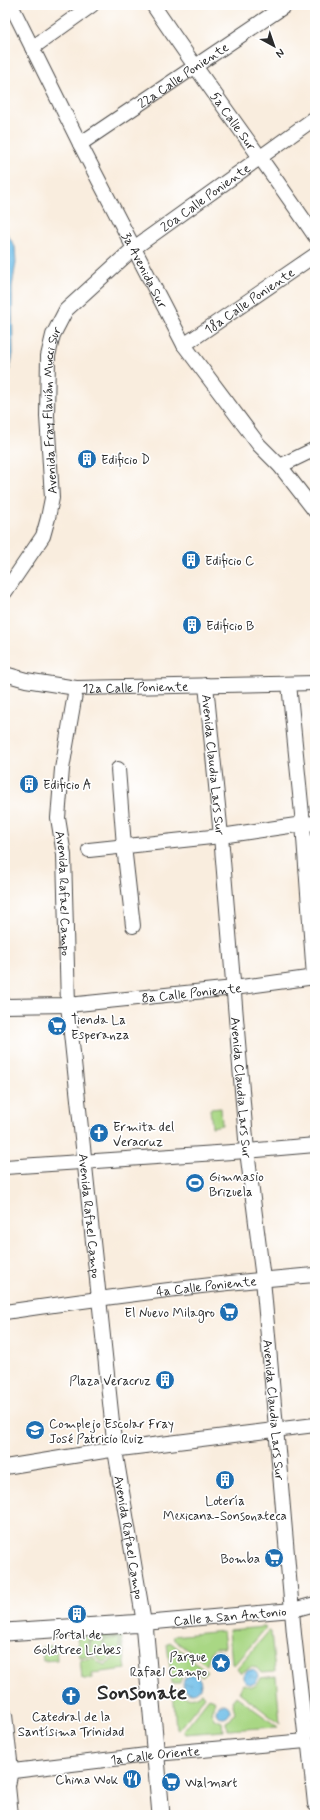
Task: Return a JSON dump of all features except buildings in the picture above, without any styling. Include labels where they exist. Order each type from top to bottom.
[{"type":"main road","points":[[5,1632],[144,1623],[161,1815]]},
{"type":"street","name":"3a Avenida Sur","points":[[11,5],[80,144],[184,345],[259,445],[280,466],[315,511]]},
{"type":"street","points":[[32,48],[92,5]]},
{"type":"street","name":"5a Calle Sur","points":[[153,5],[194,66],[261,157],[315,236]]},
{"type":"street","name":"22a Calle Poniente","points":[[80,144],[286,5]]},
{"type":"street","name":"20a Calle Poniente","points":[[134,248],[315,118]]},
{"type":"street","name":"Avenida Fray Flavián Mucci Sur","points":[[5,592],[43,536],[52,498],[47,416],[47,379],[48,356],[53,335],[66,310],[134,248]]},
{"type":"street","name":"18a Calle Poniente","points":[[184,345],[315,255]]},
{"type":"street","points":[[280,466],[315,449]]},
{"type":"street","name":"12a Calle Poniente","points":[[5,674],[26,680],[76,688],[315,683]]},
{"type":"street","points":[[289,684],[309,823],[314,977]]},
{"type":"street","name":"Avenida Claudia Lars Sur","points":[[206,685],[221,836],[247,1151],[263,1279],[292,1610],[310,1744],[315,1804]]},
{"type":"street","name":"Avenida Rafael Campo","points":[[76,688],[62,769],[58,818],[64,855],[68,1005],[115,1450],[144,1623]]},
{"type":"street","points":[[118,770],[124,846],[133,926]]},
{"type":"street","points":[[89,850],[221,836],[309,823]]},
{"type":"street","name":"8a Calle Poniente","points":[[5,1006],[68,1005],[234,988],[314,977]]},
{"type":"street","points":[[5,1167],[85,1163],[315,1145]]},
{"type":"street","name":"4a Calle Poniente","points":[[5,1312],[263,1279],[315,1275]]},
{"type":"street","points":[[5,1467],[115,1450],[315,1425]]},
{"type":"street","name":"Calle a San Antonio","points":[[144,1623],[292,1610],[315,1604]]},
{"type":"street","points":[[5,1715],[8,1786],[11,1815]]},
{"type":"street","name":"1a Calle Oriente","points":[[8,1771],[155,1754],[310,1744]]},
{"type":"green space","points":[[221,1108],[222,1125],[212,1127],[210,1109]]},
{"type":"green space","points":[[266,1628],[234,1665],[232,1664],[229,1630]]},
{"type":"green space","points":[[223,1631],[225,1646],[224,1648],[215,1648],[210,1652],[207,1665],[174,1640],[173,1636]]},
{"type":"green space","points":[[269,1631],[271,1632],[275,1672],[261,1673],[257,1668],[251,1667],[241,1673],[237,1668]]},
{"type":"green space","points":[[119,1634],[122,1637],[124,1654],[122,1655],[120,1637],[88,1640],[90,1656],[79,1657],[77,1637]]},
{"type":"green space","points":[[119,1638],[120,1654],[113,1655],[111,1649],[105,1646],[104,1640]]},
{"type":"green space","points":[[103,1639],[103,1646],[97,1649],[95,1655],[91,1656],[90,1641]]},
{"type":"green space","points":[[170,1642],[207,1672],[202,1676],[192,1672],[188,1673],[183,1676],[180,1683],[172,1683],[167,1644]]},
{"type":"green space","points":[[56,1645],[57,1660],[43,1661],[41,1647]]},
{"type":"green space","points":[[101,1648],[107,1648],[111,1652],[111,1658],[107,1662],[101,1662],[97,1658],[97,1652]]},
{"type":"green space","points":[[124,1655],[126,1669],[92,1673],[92,1679],[82,1678],[80,1659],[95,1658],[97,1662],[105,1665],[114,1657]]},
{"type":"green space","points":[[276,1676],[280,1724],[239,1692],[243,1684],[252,1687],[258,1684],[261,1678]]},
{"type":"green space","points":[[179,1689],[187,1697],[195,1697],[202,1693],[205,1697],[178,1730],[176,1729],[173,1690]]},
{"type":"green space","points":[[236,1696],[278,1727],[227,1730],[226,1722],[231,1719],[235,1712],[232,1701]]},
{"type":"green space","points":[[209,1698],[215,1701],[211,1712],[214,1719],[222,1722],[223,1731],[185,1734],[183,1731]]},
{"type":"water","points":[[5,230],[15,247],[16,262],[12,287],[13,354],[5,394]]},
{"type":"water","points":[[215,1651],[221,1651],[225,1655],[225,1661],[221,1665],[215,1665],[211,1661],[211,1655]]},
{"type":"water","points":[[248,1670],[254,1670],[258,1674],[258,1680],[254,1684],[248,1684],[244,1680],[244,1674]]},
{"type":"water","points":[[192,1675],[198,1678],[201,1684],[198,1690],[192,1693],[186,1690],[183,1684],[186,1678]]},
{"type":"water","points":[[220,1704],[226,1704],[230,1708],[230,1714],[226,1718],[220,1718],[216,1714],[216,1708]]},
{"type":"place","name":"Edificio D","points":[[87,459]]},
{"type":"place","name":"Edificio C","points":[[191,560]]},
{"type":"place","name":"Edificio B","points":[[192,625]]},
{"type":"place","name":"Edificio A","points":[[29,784]]},
{"type":"place","name":"Tienda La Esperanza","points":[[57,1026]]},
{"type":"place","name":"Ermita del Veracruz","points":[[99,1133]]},
{"type":"place","name":"Gimnasio Brizuela","points":[[195,1183]]},
{"type":"place","name":"El Nuevo Milagro","points":[[229,1312]]},
{"type":"place","name":"Plaza Veracruz","points":[[165,1380]]},
{"type":"place","name":"Complejo Escolar Fray José Patricio Ruiz","points":[[35,1430]]},
{"type":"place","name":"Lotería Mexicana-Sonsonateca","points":[[225,1480]]},
{"type":"place","name":"Bomba","points":[[274,1558]]},
{"type":"place","name":"Portal de Goldtree Liebes","points":[[77,1614]]},
{"type":"place","name":"Parque Rafael Campo","points":[[221,1663]]},
{"type":"place","name":"Catedral de la Santísima Trinidad","points":[[71,1696]]},
{"type":"place","name":"China Wok","points":[[132,1779]]},
{"type":"place","name":"Walmart","points":[[171,1782]]},
{"type":"district","name":"Sonsonate","points":[[142,1692]]}]
